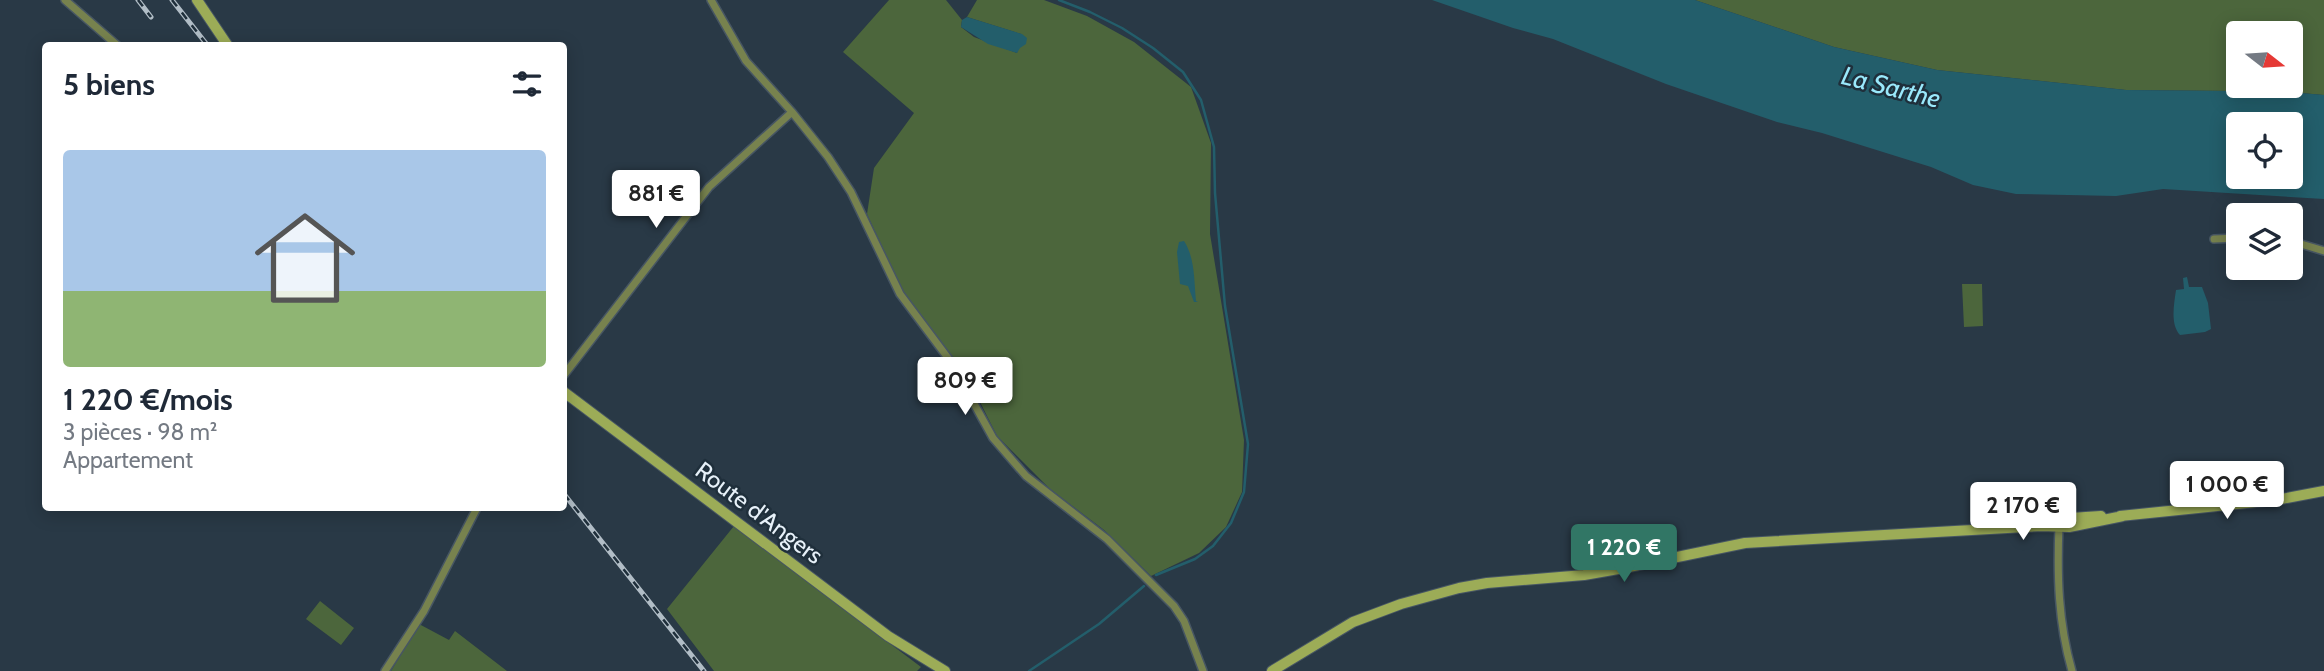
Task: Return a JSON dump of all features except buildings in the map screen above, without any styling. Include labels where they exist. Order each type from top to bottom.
[{"type":"street","points":[[65,0],[113,42]]},
{"type":"street","points":[[197,0],[225,42]]},
{"type":"street","points":[[711,0],[746,61],[828,157],[851,192],[900,294],[951,362],[993,438],[1026,476],[1107,538],[1174,606],[1184,621],[1203,671]]},
{"type":"street","points":[[567,371],[709,187],[791,111]]},
{"type":"street","points":[[2214,239],[2226,238]]},
{"type":"street","points":[[2303,245],[2324,251]]},
{"type":"street","name":"Route d'Angers","points":[[567,394],[888,636],[945,671]]},
{"type":"street","points":[[1272,671],[1353,622],[1401,604],[1487,583],[1602,572],[1718,547],[1771,541],[2059,525],[2069,527],[2123,516],[2276,500],[2324,491]]},
{"type":"street","points":[[385,671],[424,611],[475,511]]},
{"type":"street","points":[[2059,525],[2058,567],[2062,637],[2072,671]]},
{"type":"street","name":"Route d'Angers","points":[[932,664],[952,671]]},
{"type":"green space","points":[[889,0],[946,0],[962,20],[961,27],[974,37],[1017,53],[1021,34],[967,17],[977,0],[1044,0],[1087,16],[1134,42],[1191,87],[1211,143],[1210,234],[1244,440],[1242,492],[1226,527],[1199,553],[1151,576],[1104,530],[1050,489],[997,436],[967,376],[903,293],[867,214],[874,168],[914,113],[843,52]]},
{"type":"green space","points":[[1695,0],[2324,0],[2324,95],[2303,93],[2303,21],[2226,21],[2226,91],[2126,90],[1937,70],[1834,47]]},
{"type":"green space","points":[[1962,284],[1982,284],[1983,326],[1964,327]]},
{"type":"green space","points":[[734,526],[921,667],[917,671],[714,671],[667,609]]},
{"type":"green space","points":[[320,601],[354,628],[341,645],[306,619]]},
{"type":"green space","points":[[419,624],[449,640],[455,631],[507,671],[391,671]]},
{"type":"water","name":"La Sarthe","points":[[1432,0],[1695,0],[1834,47],[1937,70],[2126,90],[2226,91],[2226,98],[2303,98],[2303,93],[2324,95],[2324,199],[2163,189],[2116,196],[2016,194],[1973,185],[1931,167],[1777,122],[1666,84],[1553,39]]},
{"type":"water","points":[[967,17],[1022,34],[1027,38],[1026,44],[1017,53],[988,44],[961,27],[962,20]]},
{"type":"water","points":[[1184,241],[1192,262],[1198,302],[1194,302],[1188,286],[1180,284],[1177,252],[1179,242]]},
{"type":"water","points":[[2187,277],[2189,287],[2202,287],[2208,303],[2211,329],[2180,335],[2174,320],[2174,301],[2176,290],[2184,289],[2183,278]]},
{"type":"waterway","points":[[1059,0],[1122,28],[1183,72],[1201,100],[1214,147],[1215,193],[1225,306],[1248,444],[1244,492],[1231,523],[1213,546],[1195,559],[1156,575]]},
{"type":"waterway","points":[[1029,671],[1099,624],[1144,586]]},
{"type":"railway","points":[[138,0],[151,17]]},
{"type":"railway","points":[[172,0],[205,42]]},
{"type":"railway","points":[[567,498],[704,671]]}]
